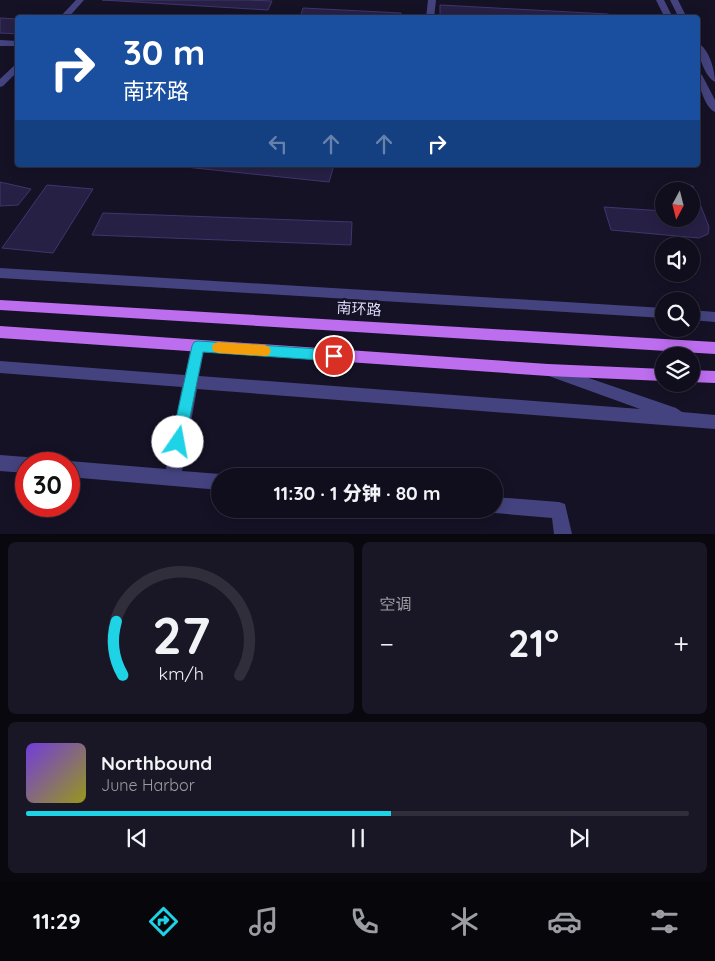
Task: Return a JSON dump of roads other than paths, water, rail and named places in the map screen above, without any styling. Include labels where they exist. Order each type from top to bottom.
[{"type":"main road","name":"南环路","points":[[0,305],[715,348]]},
{"type":"main road","points":[[0,332],[548,370],[655,375]]},
{"type":"main road","points":[[700,376],[715,377]]},
{"type":"street","points":[[66,15],[80,0]]},
{"type":"street","points":[[430,15],[432,0]]},
{"type":"street","points":[[660,0],[668,15]]},
{"type":"street","points":[[674,0],[682,15]]},
{"type":"street","points":[[0,42],[15,44]]},
{"type":"street","points":[[700,50],[715,79]]},
{"type":"street","points":[[0,84],[15,69]]},
{"type":"street","points":[[700,79],[715,109]]},
{"type":"street","points":[[0,273],[655,313]]},
{"type":"street","points":[[700,316],[715,317]]},
{"type":"street","points":[[172,478],[198,346]]},
{"type":"street","points":[[0,366],[715,422]]},
{"type":"street","points":[[548,370],[692,421]]},
{"type":"street","points":[[0,463],[15,464]]},
{"type":"street","points":[[80,470],[211,481]]},
{"type":"street","points":[[503,505],[559,510],[562,534]]}]
